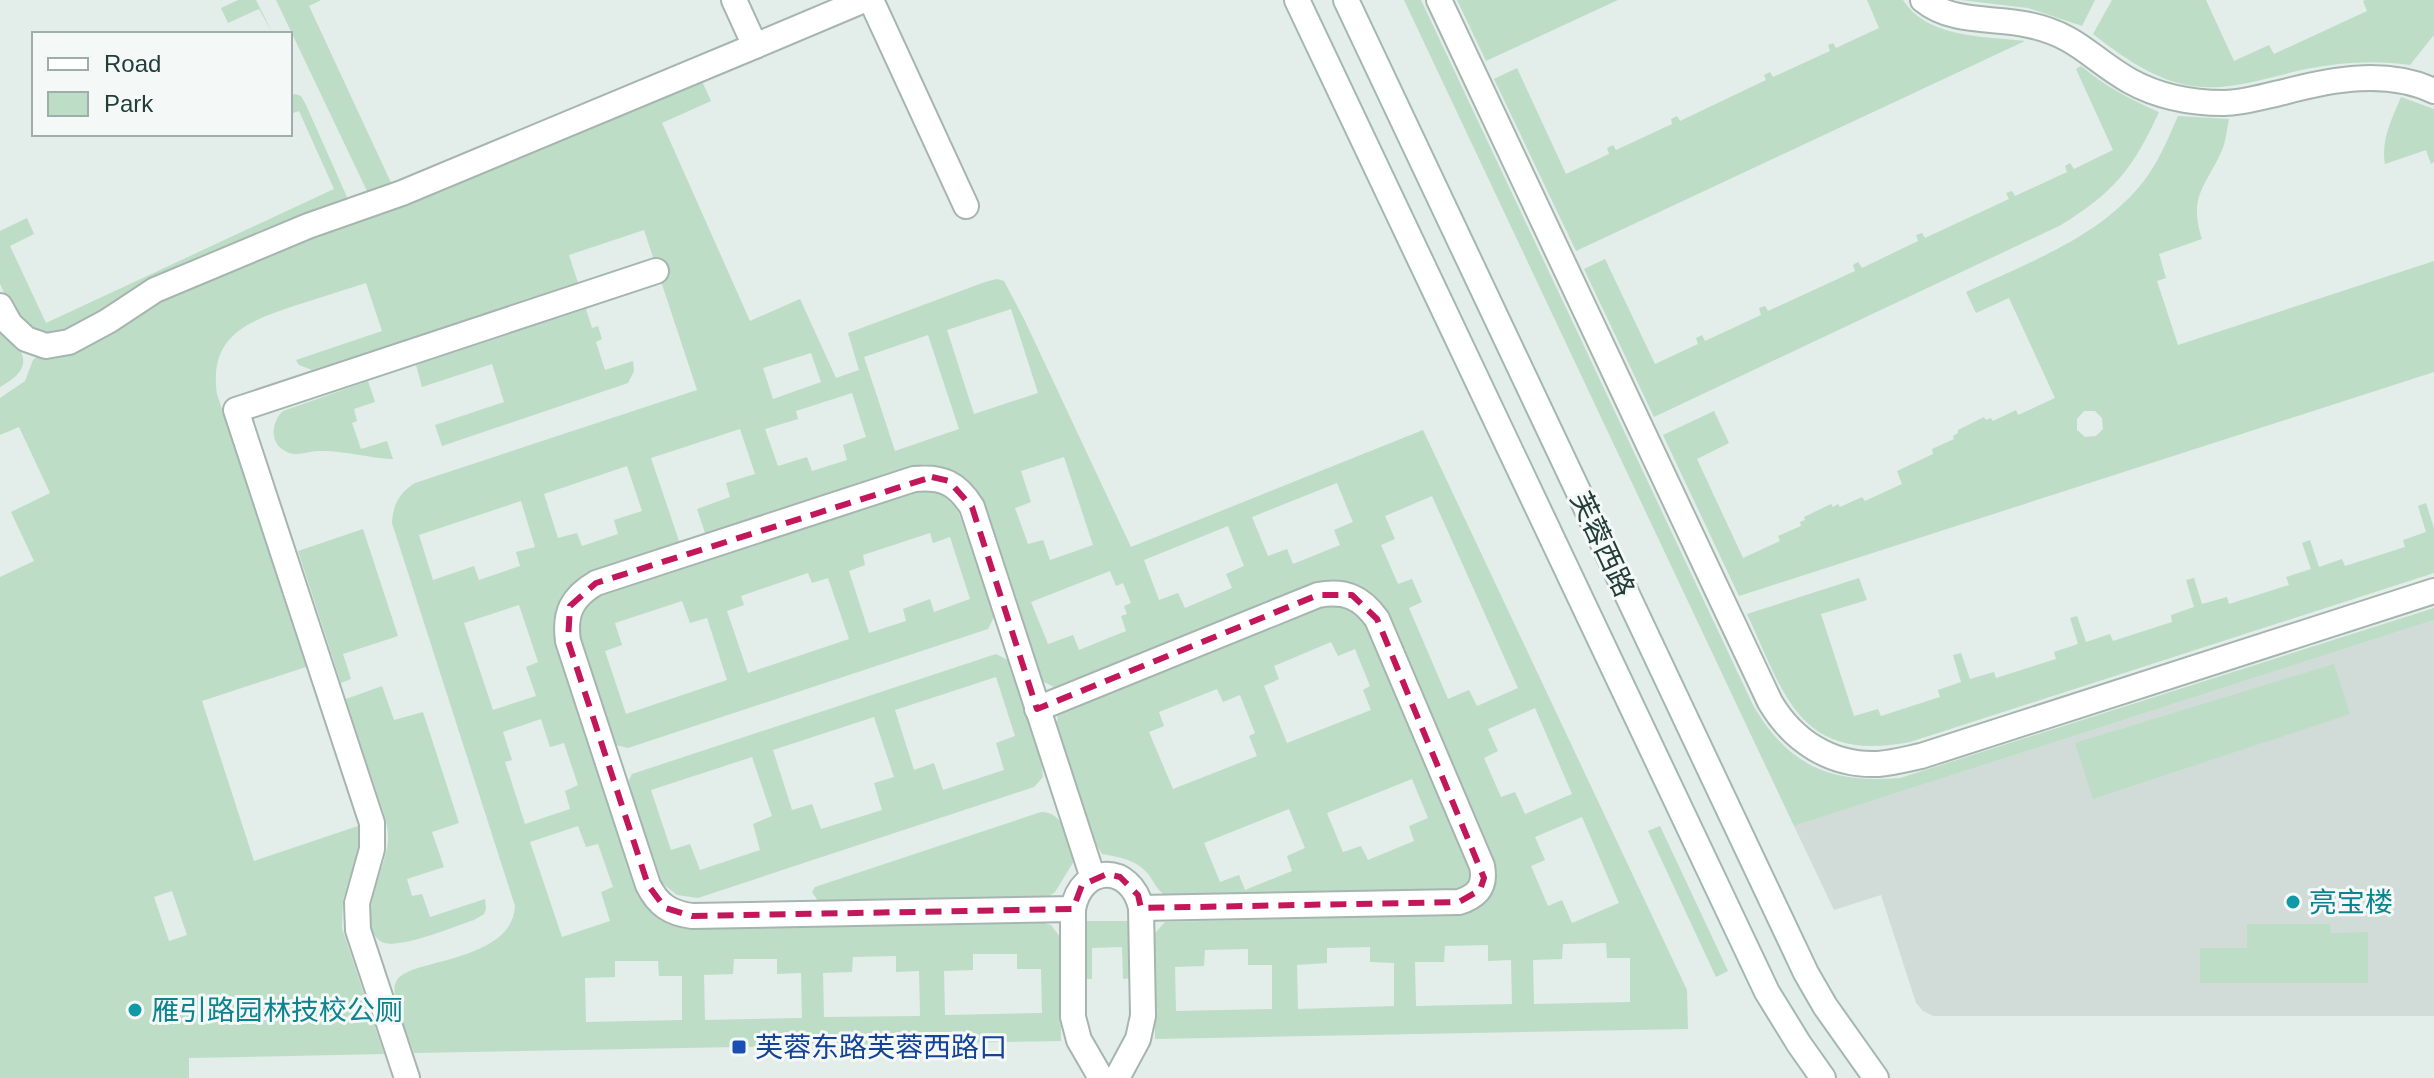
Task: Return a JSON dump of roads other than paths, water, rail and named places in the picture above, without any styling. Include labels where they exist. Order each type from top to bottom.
[{"type":"street","points":[[734,0],[755,46]]},
{"type":"street","points":[[0,306],[10,324],[26,339],[46,346],[69,342],[155,290],[308,226],[402,193],[864,0]]},
{"type":"street","points":[[871,0],[966,206]]},
{"type":"street","name":"芙蓉西路","points":[[1297,0],[1767,992],[1823,1078]]},
{"type":"street","name":"芙蓉西路","points":[[1346,0],[1806,973],[1876,1078]]},
{"type":"street","points":[[1439,0],[1770,702],[1795,735],[1821,754],[1857,763],[1880,764],[1921,756],[2434,591]]},
{"type":"street","points":[[1923,0],[1942,12],[2029,25],[2067,36],[2129,80],[2153,92],[2184,101],[2227,103],[2349,79],[2386,79],[2422,85],[2434,91]]},
{"type":"street","points":[[407,1078],[358,930],[357,903],[372,849],[372,823],[236,410],[656,271]]},
{"type":"street","points":[[1073,909],[692,916],[665,908],[654,898],[648,885],[568,641],[565,623],[570,606],[581,592],[596,583],[914,479],[932,477],[949,481],[963,492],[972,507],[1093,878]]},
{"type":"street","points":[[1037,709],[1318,595],[1336,592],[1352,595],[1367,605],[1377,619],[1482,866],[1484,878],[1480,890],[1471,898],[1459,902],[1141,908]]},
{"type":"street","points":[[1101,1078],[1079,1040],[1073,1017],[1073,909],[1075,896],[1082,885],[1107,874],[1131,884],[1141,908],[1143,1016],[1138,1039],[1117,1078]]},
{"type":"place","name":"亮宝楼","points":[[2293,902]]},
{"type":"place","name":"雁引路园林技校公厕","points":[[135,1010]]},
{"type":"place","name":"芙蓉东路芙蓉西路口","points":[[739,1047]]}]
